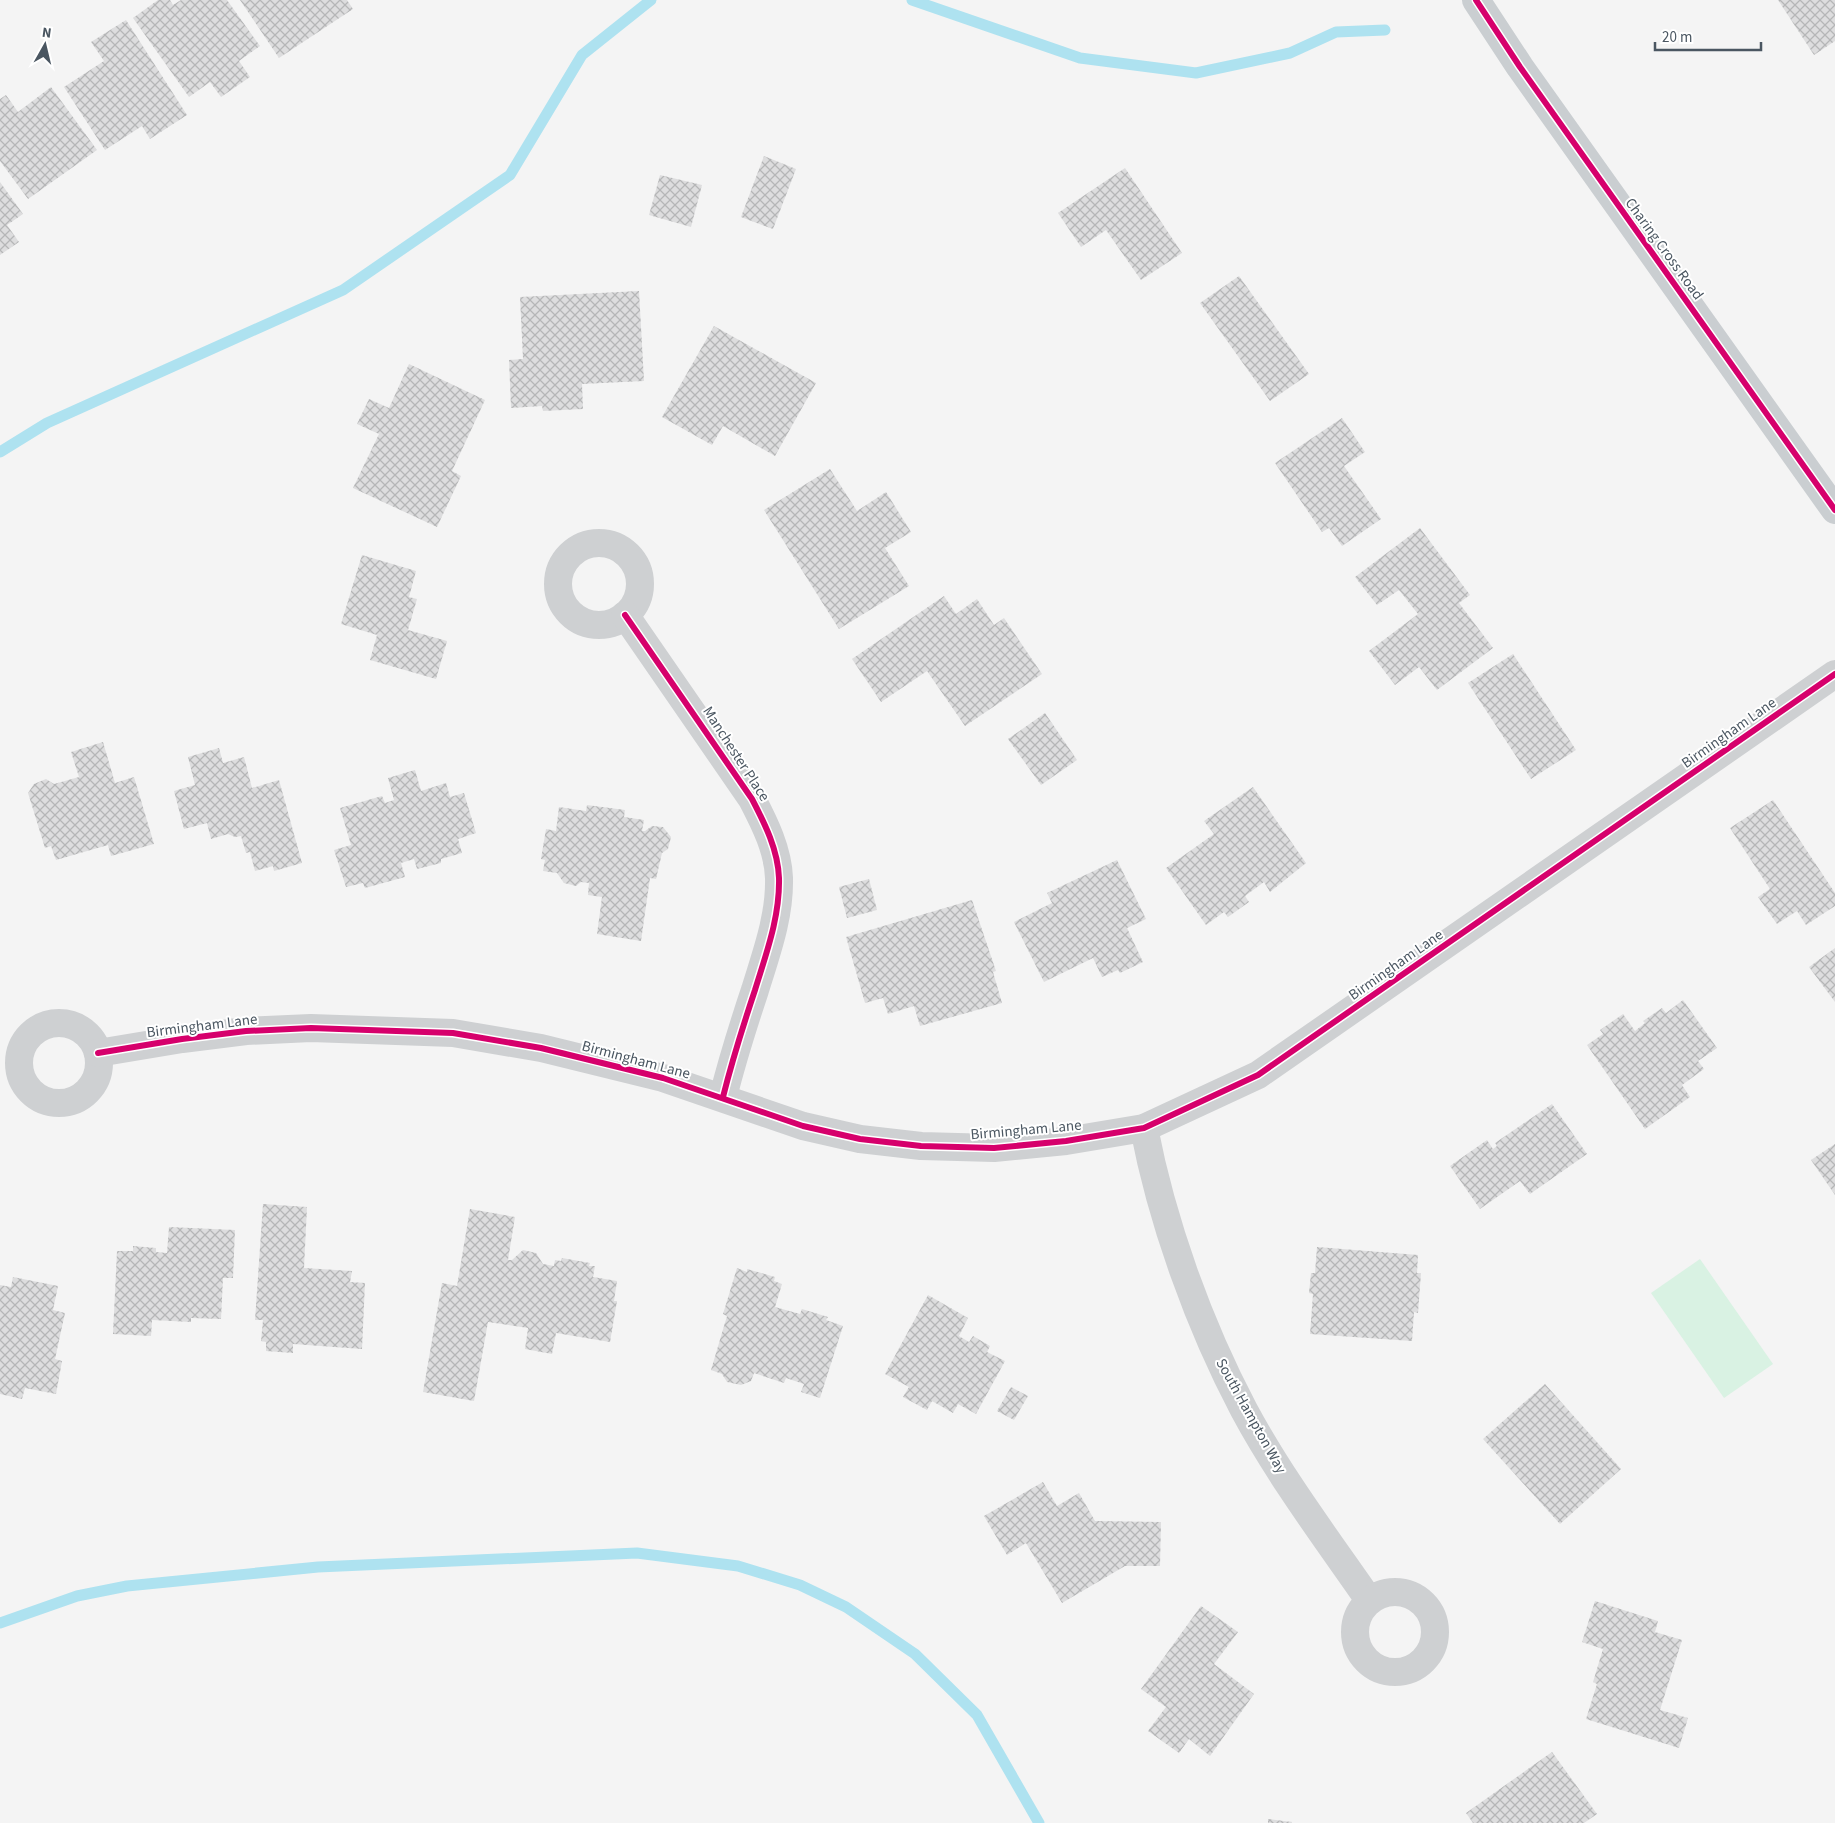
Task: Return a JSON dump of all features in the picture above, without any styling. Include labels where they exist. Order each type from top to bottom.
[{"type":"main road","name":"Charing Cross Road","points":[[1476,0],[1520,67],[1835,510]]},
{"type":"street","name":"Manchester Place","points":[[625,615],[736,773],[766,825],[774,849],[779,877],[778,905],[773,934],[723,1097]]},
{"type":"street","name":"Birmingham Lane","points":[[98,1053],[246,1031],[311,1028],[454,1033],[541,1048],[663,1078],[723,1097],[802,1126],[860,1139],[921,1146],[994,1148],[1066,1141],[1144,1128],[1258,1075],[1835,674]]},
{"type":"street","name":"South Hampton Way","points":[[1144,1128],[1164,1215],[1212,1345],[1244,1410],[1284,1476],[1369,1600]]},
{"type":"green space","points":[[1700,1259],[1773,1364],[1724,1398],[1651,1293]]},
{"type":"building","points":[[158,0],[170,0],[173,5],[181,0],[227,0],[260,46],[239,61],[250,77],[221,97],[210,82],[189,97],[133,18]]},
{"type":"building","points":[[240,0],[347,0],[353,9],[279,58]]},
{"type":"building","points":[[1778,0],[1835,0],[1835,41],[1814,55]]},
{"type":"building","points":[[126,20],[187,115],[150,139],[142,126],[105,150],[64,87],[104,61],[91,42]]},
{"type":"building","points":[[51,87],[97,150],[28,199],[0,161],[0,99],[6,95],[18,112]]},
{"type":"building","points":[[764,156],[796,169],[773,229],[741,217]]},
{"type":"building","points":[[1125,168],[1182,253],[1141,280],[1106,230],[1081,247],[1058,213]]},
{"type":"building","points":[[660,175],[702,185],[691,227],[649,215]]},
{"type":"building","points":[[0,182],[23,214],[7,225],[19,242],[0,255]]},
{"type":"building","points":[[1239,276],[1309,374],[1270,401],[1200,303]]},
{"type":"building","points":[[639,291],[644,381],[582,384],[583,409],[543,411],[542,406],[511,408],[509,360],[523,359],[520,297]]},
{"type":"building","points":[[714,326],[816,383],[775,456],[723,426],[712,445],[662,417]]},
{"type":"building","points":[[409,364],[485,400],[452,471],[461,476],[437,527],[353,488],[379,434],[357,424],[369,399],[389,408]]},
{"type":"building","points":[[1342,418],[1365,452],[1344,466],[1381,519],[1342,546],[1329,528],[1322,532],[1275,463]]},
{"type":"building","points":[[830,469],[857,511],[886,492],[911,532],[885,548],[909,586],[839,629],[764,510]]},
{"type":"building","points":[[1420,528],[1470,595],[1459,603],[1493,648],[1437,690],[1419,667],[1395,685],[1369,651],[1418,614],[1399,590],[1377,605],[1355,577]]},
{"type":"building","points":[[362,555],[416,571],[409,597],[417,599],[408,630],[447,641],[436,679],[370,660],[377,635],[341,624]]},
{"type":"building","points":[[944,596],[956,614],[977,599],[994,625],[1004,618],[1042,674],[965,726],[927,671],[881,702],[852,659]]},
{"type":"building","points":[[1513,654],[1576,750],[1531,779],[1468,683]]},
{"type":"building","points":[[1045,713],[1077,760],[1041,785],[1008,739]]},
{"type":"building","points":[[103,742],[115,783],[134,777],[154,844],[111,856],[108,845],[56,860],[51,846],[45,848],[28,793],[34,784],[46,779],[54,784],[79,777],[71,752]]},
{"type":"building","points":[[219,748],[223,763],[244,757],[252,788],[279,780],[302,863],[274,871],[273,866],[255,871],[250,852],[246,853],[241,836],[235,837],[228,834],[211,839],[207,823],[184,829],[174,791],[195,785],[188,757]]},
{"type":"building","points":[[415,770],[421,791],[446,783],[450,797],[464,793],[476,833],[458,839],[462,853],[441,859],[441,863],[417,869],[414,859],[401,863],[405,877],[365,888],[363,883],[346,887],[334,850],[351,845],[340,808],[382,796],[385,803],[394,800],[388,778]]},
{"type":"building","points":[[1253,787],[1306,863],[1270,892],[1264,882],[1245,896],[1249,902],[1228,917],[1224,912],[1206,925],[1166,868],[1214,834],[1204,821]]},
{"type":"building","points":[[1773,800],[1835,893],[1835,906],[1806,925],[1797,911],[1777,924],[1758,897],[1770,889],[1730,828]]},
{"type":"building","points":[[587,805],[625,810],[624,817],[644,820],[642,831],[652,826],[663,827],[671,837],[668,849],[662,853],[656,879],[650,878],[641,941],[597,934],[602,897],[588,895],[589,883],[581,882],[576,886],[564,883],[557,873],[543,871],[545,860],[541,859],[546,829],[556,831],[559,807],[586,811]]},
{"type":"building","points":[[1117,860],[1146,919],[1127,928],[1143,962],[1120,973],[1118,970],[1102,977],[1093,958],[1044,982],[1014,922],[1052,903],[1047,893]]},
{"type":"building","points":[[869,879],[877,910],[847,918],[839,887]]},
{"type":"building","points":[[972,900],[996,971],[993,972],[1002,1003],[920,1026],[914,1006],[888,1014],[883,998],[865,1003],[846,937]]},
{"type":"building","points":[[1835,948],[1835,1002],[1809,967]]},
{"type":"building","points":[[1683,1000],[1717,1048],[1698,1061],[1704,1069],[1682,1085],[1690,1097],[1645,1129],[1587,1045],[1603,1034],[1600,1030],[1623,1014],[1635,1031],[1645,1023],[1643,1021],[1662,1008],[1666,1013]]},
{"type":"building","points":[[1552,1104],[1587,1154],[1530,1194],[1520,1181],[1480,1209],[1450,1166],[1487,1140],[1493,1149],[1497,1146],[1495,1143]]},
{"type":"building","points":[[1835,1144],[1835,1195],[1811,1160]]},
{"type":"building","points":[[263,1204],[307,1207],[304,1268],[352,1271],[350,1282],[365,1283],[362,1349],[293,1344],[293,1353],[266,1351],[266,1342],[261,1341],[263,1320],[255,1320]]},
{"type":"building","points":[[470,1209],[515,1217],[508,1260],[512,1260],[523,1250],[536,1253],[543,1264],[554,1266],[555,1260],[561,1261],[562,1258],[590,1263],[589,1266],[595,1266],[593,1277],[617,1281],[614,1301],[617,1301],[610,1342],[556,1333],[552,1354],[525,1349],[528,1328],[488,1322],[474,1401],[423,1392],[442,1283],[457,1286]]},
{"type":"building","points":[[169,1227],[235,1230],[233,1278],[223,1278],[221,1319],[191,1318],[191,1322],[152,1320],[151,1336],[113,1334],[117,1251],[133,1251],[133,1246],[156,1248],[156,1252],[167,1253]]},
{"type":"building","points":[[1317,1247],[1418,1255],[1417,1273],[1421,1273],[1418,1313],[1414,1312],[1412,1341],[1310,1334],[1313,1294],[1309,1293],[1311,1273],[1315,1273]]},
{"type":"building","points":[[737,1268],[747,1272],[747,1269],[775,1277],[774,1281],[782,1284],[775,1307],[800,1314],[802,1309],[828,1317],[826,1320],[843,1326],[820,1398],[801,1392],[804,1384],[786,1378],[784,1383],[754,1373],[751,1381],[741,1385],[727,1382],[722,1374],[711,1370],[727,1316],[723,1314]]},
{"type":"building","points":[[13,1277],[58,1286],[53,1310],[65,1313],[55,1359],[62,1361],[56,1394],[25,1388],[22,1399],[0,1394],[0,1285],[11,1287]]},
{"type":"building","points":[[928,1295],[968,1318],[959,1336],[969,1342],[973,1336],[990,1346],[987,1352],[1005,1361],[976,1414],[958,1404],[953,1413],[932,1401],[927,1410],[903,1397],[909,1387],[885,1374]]},
{"type":"building","points":[[1545,1384],[1621,1469],[1560,1524],[1483,1439]]},
{"type":"building","points":[[1011,1387],[1028,1396],[1014,1420],[997,1411]]},
{"type":"building","points":[[1043,1482],[1057,1506],[1079,1493],[1095,1521],[1161,1522],[1160,1566],[1125,1566],[1062,1603],[1026,1543],[1007,1555],[984,1516]]},
{"type":"building","points":[[1595,1601],[1658,1621],[1655,1632],[1682,1640],[1660,1710],[1688,1718],[1679,1748],[1586,1719],[1597,1684],[1593,1682],[1603,1649],[1582,1642]]},
{"type":"building","points":[[1201,1606],[1238,1632],[1214,1664],[1254,1694],[1210,1756],[1189,1739],[1179,1753],[1148,1731],[1166,1707],[1141,1689]]},
{"type":"building","points":[[1552,1752],[1597,1814],[1584,1823],[1473,1823],[1466,1813]]},
{"type":"building","points":[[1268,1819],[1292,1822],[1268,1823]]},
{"type":"waterway","points":[[0,452],[47,423],[343,290],[510,175],[582,55],[651,0]]},
{"type":"waterway","points":[[912,0],[1080,58],[1196,73],[1290,53],[1336,32],[1385,30]]},
{"type":"waterway","points":[[0,1623],[77,1596],[127,1586],[318,1567],[637,1553],[738,1566],[800,1585],[846,1607],[915,1654],[977,1715],[1039,1823]]},
{"type":"cycle path","points":[[1476,0],[1520,67],[1835,510]]},
{"type":"cycle path","points":[[625,615],[752,799],[766,828],[776,857],[779,893],[775,921],[723,1097]]},
{"type":"cycle path","points":[[98,1053],[246,1031],[311,1028],[453,1033],[541,1048],[663,1078],[803,1126],[860,1139],[921,1146],[994,1148],[1066,1141],[1144,1128],[1258,1075],[1835,674]]}]
